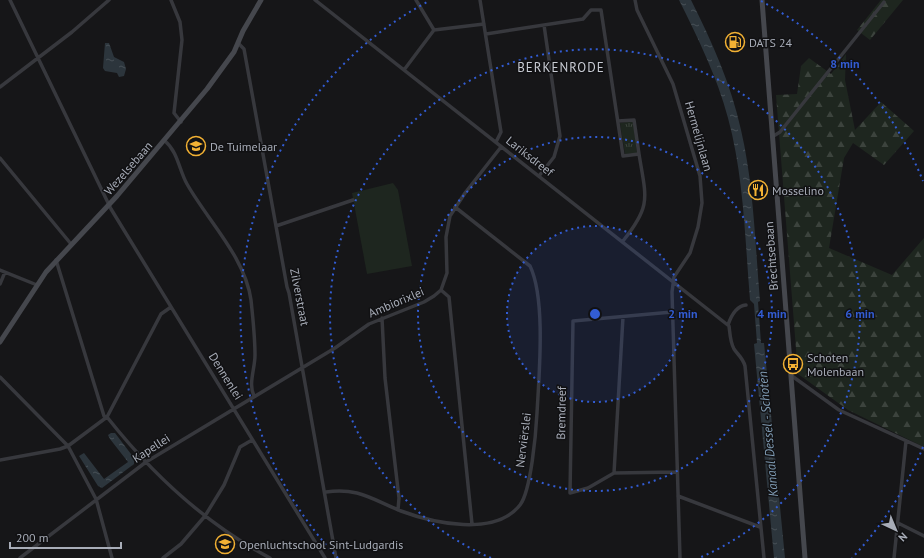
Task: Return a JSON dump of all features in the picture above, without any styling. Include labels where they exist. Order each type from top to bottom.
[{"type":"main road","name":"Wezelsebaan","points":[[0,342],[37,285],[56,260],[110,204],[165,142],[207,89],[238,43],[261,0]]},
{"type":"main road","name":"Brechtsebaan","points":[[762,0],[805,558]]},
{"type":"street","name":"Dennenlei","points":[[10,0],[110,204],[325,558]]},
{"type":"street","points":[[0,87],[38,59],[109,0]]},
{"type":"street","points":[[170,0],[180,22],[181,34],[174,113],[181,122]]},
{"type":"street","name":"Lariksdreef","points":[[315,0],[728,325]]},
{"type":"street","points":[[416,0],[434,30]]},
{"type":"street","points":[[480,0],[501,132],[496,142]]},
{"type":"street","name":"Hermelijnlaan","points":[[635,0],[637,10],[673,84],[700,176],[702,203],[698,227],[690,253],[674,277],[674,281]]},
{"type":"street","points":[[772,137],[780,132],[884,2]]},
{"type":"street","points":[[486,34],[583,19],[591,10],[601,10],[623,156],[639,154]]},
{"type":"street","points":[[404,70],[434,30],[484,24]]},
{"type":"street","points":[[539,176],[554,157],[560,136],[544,24]]},
{"type":"street","name":"Zilverstraat","points":[[238,43],[244,49],[326,492],[336,558]]},
{"type":"street","points":[[618,121],[634,120],[645,190],[644,206],[639,219],[622,242]]},
{"type":"street","points":[[165,142],[174,152],[186,183],[235,257],[248,284],[254,328],[255,357],[250,389],[254,396]]},
{"type":"street","name":"Ambiorixlei","points":[[303,368],[369,324],[424,302],[441,290],[447,273],[447,225],[455,208],[502,147]]},
{"type":"street","points":[[0,158],[71,244]]},
{"type":"street","points":[[276,226],[353,200]]},
{"type":"street","name":"Nerviërslei","points":[[326,492],[350,490],[398,510],[443,523],[487,523],[501,519],[515,510],[523,500],[535,436],[539,362],[539,313],[536,278],[530,266],[455,208]]},
{"type":"street","points":[[56,260],[104,416],[107,417],[146,462],[205,516],[238,540],[270,558]]},
{"type":"street","points":[[0,270],[37,285]]},
{"type":"street","points":[[0,284],[5,272]]},
{"type":"street","points":[[674,281],[672,312],[680,558]]},
{"type":"street","points":[[441,290],[449,297],[472,524]]},
{"type":"street","points":[[746,305],[743,305],[736,310],[728,325],[732,345],[743,360],[744,366],[764,558]]},
{"type":"street","points":[[0,460],[60,449],[68,446],[107,417],[161,314],[171,306]]},
{"type":"street","name":"Bremdreef","points":[[672,312],[573,321],[570,493],[588,488],[614,473],[677,472]]},
{"type":"street","points":[[614,473],[623,317]]},
{"type":"street","points":[[382,318],[385,378],[399,498],[398,510]]},
{"type":"street","name":"Kapellei","points":[[20,558],[146,462],[303,368]]},
{"type":"street","points":[[792,376],[839,410],[924,449]]},
{"type":"street","points":[[0,377],[68,446],[96,499],[112,558]]},
{"type":"street","points":[[163,558],[181,544],[205,516],[224,485],[240,447],[252,440]]},
{"type":"street","points":[[894,558],[906,441]]},
{"type":"street","points":[[678,496],[760,527]]},
{"type":"street","points":[[898,524],[924,536]]},
{"type":"green space","points":[[881,0],[903,0],[870,40],[857,30]]},
{"type":"green space","points":[[846,54],[845,80],[855,130],[881,102],[914,131],[884,165],[853,143],[844,158],[829,248],[892,275],[924,238],[924,447],[848,410],[798,374],[776,95],[797,94],[801,66],[809,58],[831,74]]},
{"type":"green space","points":[[633,121],[637,153],[625,154],[620,123]]},
{"type":"green space","points":[[393,183],[398,190],[412,266],[367,274],[352,193]]},
{"type":"water","name":"Kanaal Dessel - Schoten","points":[[679,0],[691,0],[713,47],[737,113],[749,172],[754,215],[760,301],[758,302],[761,343],[764,343],[785,558],[774,558],[754,344],[757,343],[754,304],[750,300],[741,186],[733,140],[724,103],[713,73]]},
{"type":"water","points":[[105,43],[109,43],[114,57],[124,62],[126,69],[124,76],[119,77],[117,73],[105,71],[103,68]]},
{"type":"water","points":[[115,433],[134,458],[134,464],[102,488],[98,486],[79,456],[84,453],[104,479],[128,462],[110,439],[108,435]]},
{"type":"place","name":"DATS 24","points":[[735,42]]},
{"type":"place","name":"De Tuimelaar","points":[[196,146]]},
{"type":"place","name":"Mosselino","points":[[758,190]]},
{"type":"place","name":"Schoten Molenbaan","points":[[793,364]]},
{"type":"place","name":"Openluchtschool Sint-Ludgardis","points":[[225,544]]},
{"type":"district","name":"BERKENRODE","points":[[561,67]]}]
